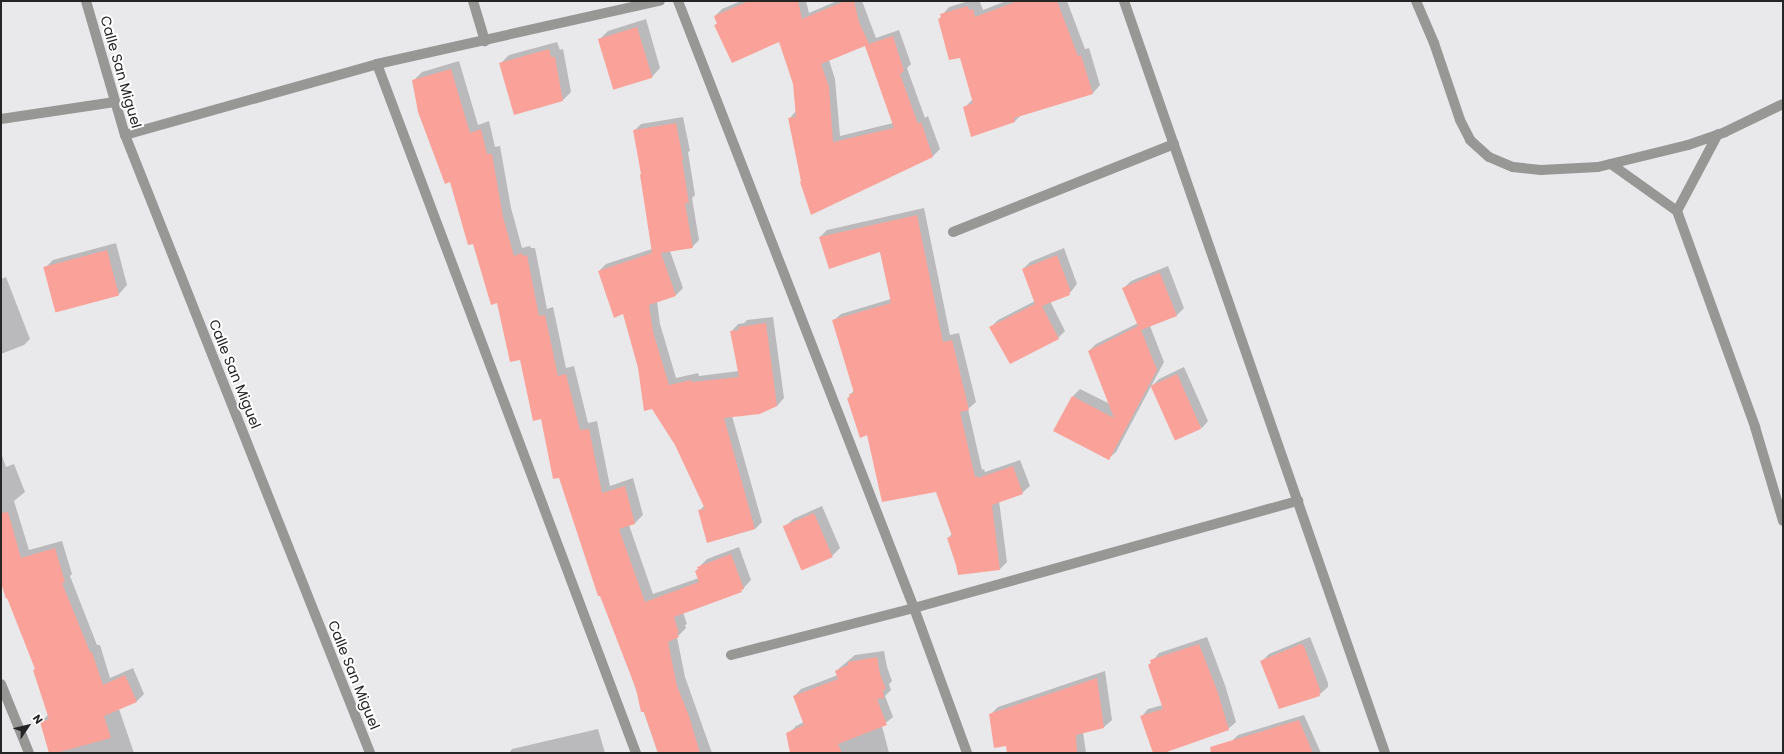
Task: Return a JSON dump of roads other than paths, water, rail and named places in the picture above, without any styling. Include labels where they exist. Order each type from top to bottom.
[{"type":"street","name":"Calle San Miguel","points":[[86,1],[125,135],[370,753]]},
{"type":"street","points":[[473,1],[485,41]]},
{"type":"street","points":[[125,135],[377,64],[660,1]]},
{"type":"street","points":[[678,1],[914,608],[967,753]]},
{"type":"street","points":[[1124,1],[1385,753]]},
{"type":"street","points":[[1416,1],[1434,43],[1460,120],[1470,140],[1489,157],[1513,167],[1541,170],[1598,167],[1611,164],[1688,145],[1718,134],[1783,104]]},
{"type":"street","points":[[377,64],[636,753]]},
{"type":"street","points":[[1,119],[115,102]]},
{"type":"street","points":[[1677,211],[1718,134]]},
{"type":"street","points":[[953,232],[1174,144]]},
{"type":"street","points":[[1611,164],[1677,211],[1755,426],[1783,521]]},
{"type":"street","points":[[731,655],[914,608],[1298,501]]},
{"type":"street","points":[[1,684],[29,753]]}]
